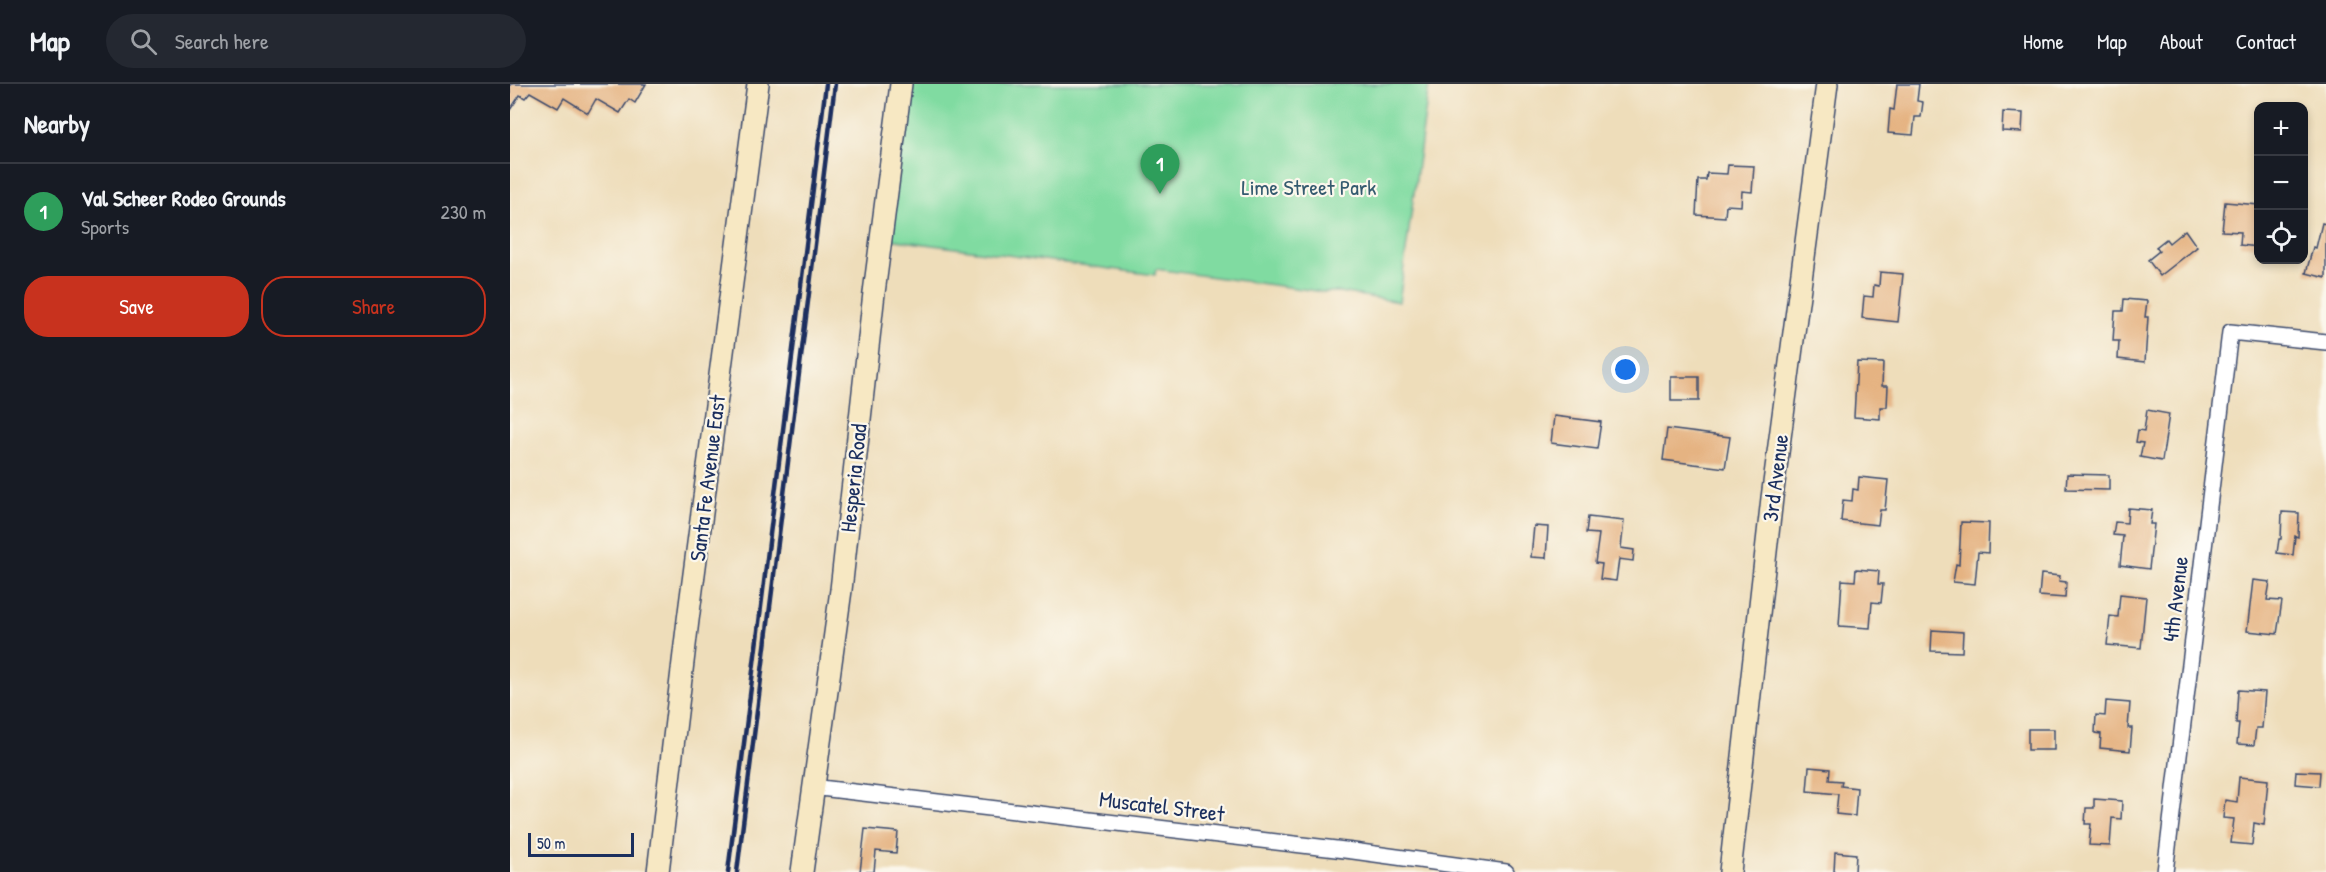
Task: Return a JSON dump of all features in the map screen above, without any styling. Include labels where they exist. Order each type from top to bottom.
[{"type":"street","name":"Santa Fe Avenue East","points":[[658,872],[688,620],[758,84]]},
{"type":"street","name":"Hesperia Road","points":[[802,872],[841,590],[874,293],[901,84]]},
{"type":"street","name":"3rd Avenue","points":[[1730,872],[1772,498],[1827,84]]},
{"type":"street","name":"4th Avenue","points":[[2165,872],[2230,332],[2326,342]]},
{"type":"street","name":"Muscatel Street","points":[[812,787],[1506,872]]},
{"type":"green space","name":"Lime Street Park","points":[[908,84],[1429,84],[1399,302],[1339,292],[1323,292],[1156,269],[1155,275],[889,239]]},
{"type":"building","points":[[510,84],[646,84],[635,103],[629,99],[620,113],[596,99],[588,113],[564,98],[558,108],[530,92],[525,98],[520,95],[510,110]]},
{"type":"building","points":[[1897,84],[1919,84],[1917,101],[1923,102],[1921,117],[1915,117],[1913,135],[1888,133],[1890,109],[1894,110]]},
{"type":"building","points":[[2003,112],[2023,113],[2022,132],[2002,131]]},
{"type":"building","points":[[1728,165],[1754,166],[1752,192],[1742,191],[1741,206],[1726,205],[1725,217],[1696,215],[1698,180],[1706,180],[1707,173],[1727,174]]},
{"type":"building","points":[[2225,202],[2254,205],[2254,246],[2240,245],[2241,232],[2222,231]]},
{"type":"building","points":[[2322,223],[2326,224],[2326,278],[2306,273],[2313,247],[2316,248]]},
{"type":"building","points":[[2185,230],[2197,247],[2160,276],[2148,260],[2159,251],[2156,247],[2166,239],[2169,243]]},
{"type":"building","points":[[1880,272],[1903,274],[1898,322],[1862,318],[1864,296],[1873,297],[1874,285],[1879,286]]},
{"type":"building","points":[[2124,299],[2147,301],[2145,362],[2118,359],[2119,341],[2113,341],[2115,311],[2123,311]]},
{"type":"building","points":[[1857,362],[1883,363],[1882,386],[1888,386],[1887,407],[1880,407],[1880,419],[1854,417]]},
{"type":"building","points":[[1671,377],[1699,377],[1699,401],[1671,401]]},
{"type":"building","points":[[2147,410],[2169,414],[2162,461],[2140,457],[2143,443],[2136,442],[2138,430],[2144,431]]},
{"type":"building","points":[[1554,416],[1601,422],[1597,449],[1551,443]]},
{"type":"building","points":[[1667,429],[1730,437],[1725,468],[1663,460]]},
{"type":"building","points":[[2067,474],[2109,475],[2109,490],[2066,489]]},
{"type":"building","points":[[1859,477],[1888,480],[1885,510],[1880,510],[1878,525],[1841,521],[1843,500],[1852,501],[1853,489],[1858,490]]},
{"type":"building","points":[[2128,508],[2152,510],[2150,524],[2154,524],[2149,569],[2120,565],[2123,536],[2113,535],[2115,522],[2127,523]]},
{"type":"building","points":[[2282,512],[2299,513],[2298,537],[2295,536],[2293,555],[2277,553],[2279,539],[2281,539]]},
{"type":"building","points":[[1588,517],[1624,521],[1621,548],[1634,550],[1633,561],[1619,559],[1616,581],[1600,579],[1602,564],[1595,563],[1599,534],[1586,533]]},
{"type":"building","points":[[1961,522],[1989,523],[1988,553],[1978,552],[1975,584],[1953,582],[1956,564],[1959,565]]},
{"type":"building","points":[[1534,526],[1548,527],[1546,558],[1531,557]]},
{"type":"building","points":[[1856,569],[1879,571],[1878,584],[1883,584],[1881,603],[1872,602],[1870,628],[1839,626],[1842,580],[1855,581]]},
{"type":"building","points":[[2041,574],[2060,576],[2059,581],[2066,582],[2065,598],[2039,596]]},
{"type":"building","points":[[2253,580],[2270,582],[2267,600],[2282,601],[2277,634],[2247,631]]},
{"type":"building","points":[[2120,594],[2146,597],[2141,648],[2107,645],[2110,616],[2118,617]]},
{"type":"building","points":[[1932,630],[1963,632],[1962,652],[1931,651]]},
{"type":"building","points":[[2238,690],[2265,692],[2262,728],[2256,728],[2254,745],[2237,744]]},
{"type":"building","points":[[2106,701],[2130,703],[2128,728],[2132,728],[2130,751],[2100,748],[2101,734],[2095,733],[2096,715],[2105,716]]},
{"type":"building","points":[[2028,729],[2054,729],[2054,750],[2028,750]]},
{"type":"building","points":[[1809,767],[1830,769],[1829,780],[1842,781],[1841,786],[1857,788],[1855,816],[1836,814],[1838,794],[1807,791]]},
{"type":"building","points":[[2296,771],[2320,772],[2319,786],[2295,784]]},
{"type":"building","points":[[2239,777],[2268,780],[2264,825],[2254,823],[2252,845],[2231,843],[2234,819],[2223,818],[2225,800],[2237,802]]},
{"type":"building","points":[[2094,799],[2122,801],[2121,819],[2112,818],[2110,846],[2089,845],[2091,824],[2085,824],[2086,808],[2094,808]]},
{"type":"building","points":[[865,829],[898,832],[896,853],[876,851],[874,872],[860,872]]},
{"type":"building","points":[[1835,852],[1856,854],[1855,872],[1834,872]]},
{"type":"railway","points":[[728,872],[826,84]]},
{"type":"railway","points":[[737,872],[835,84]]},
{"type":"place","name":"Val Scheer Rodeo Grounds","points":[[1160,194]]}]
